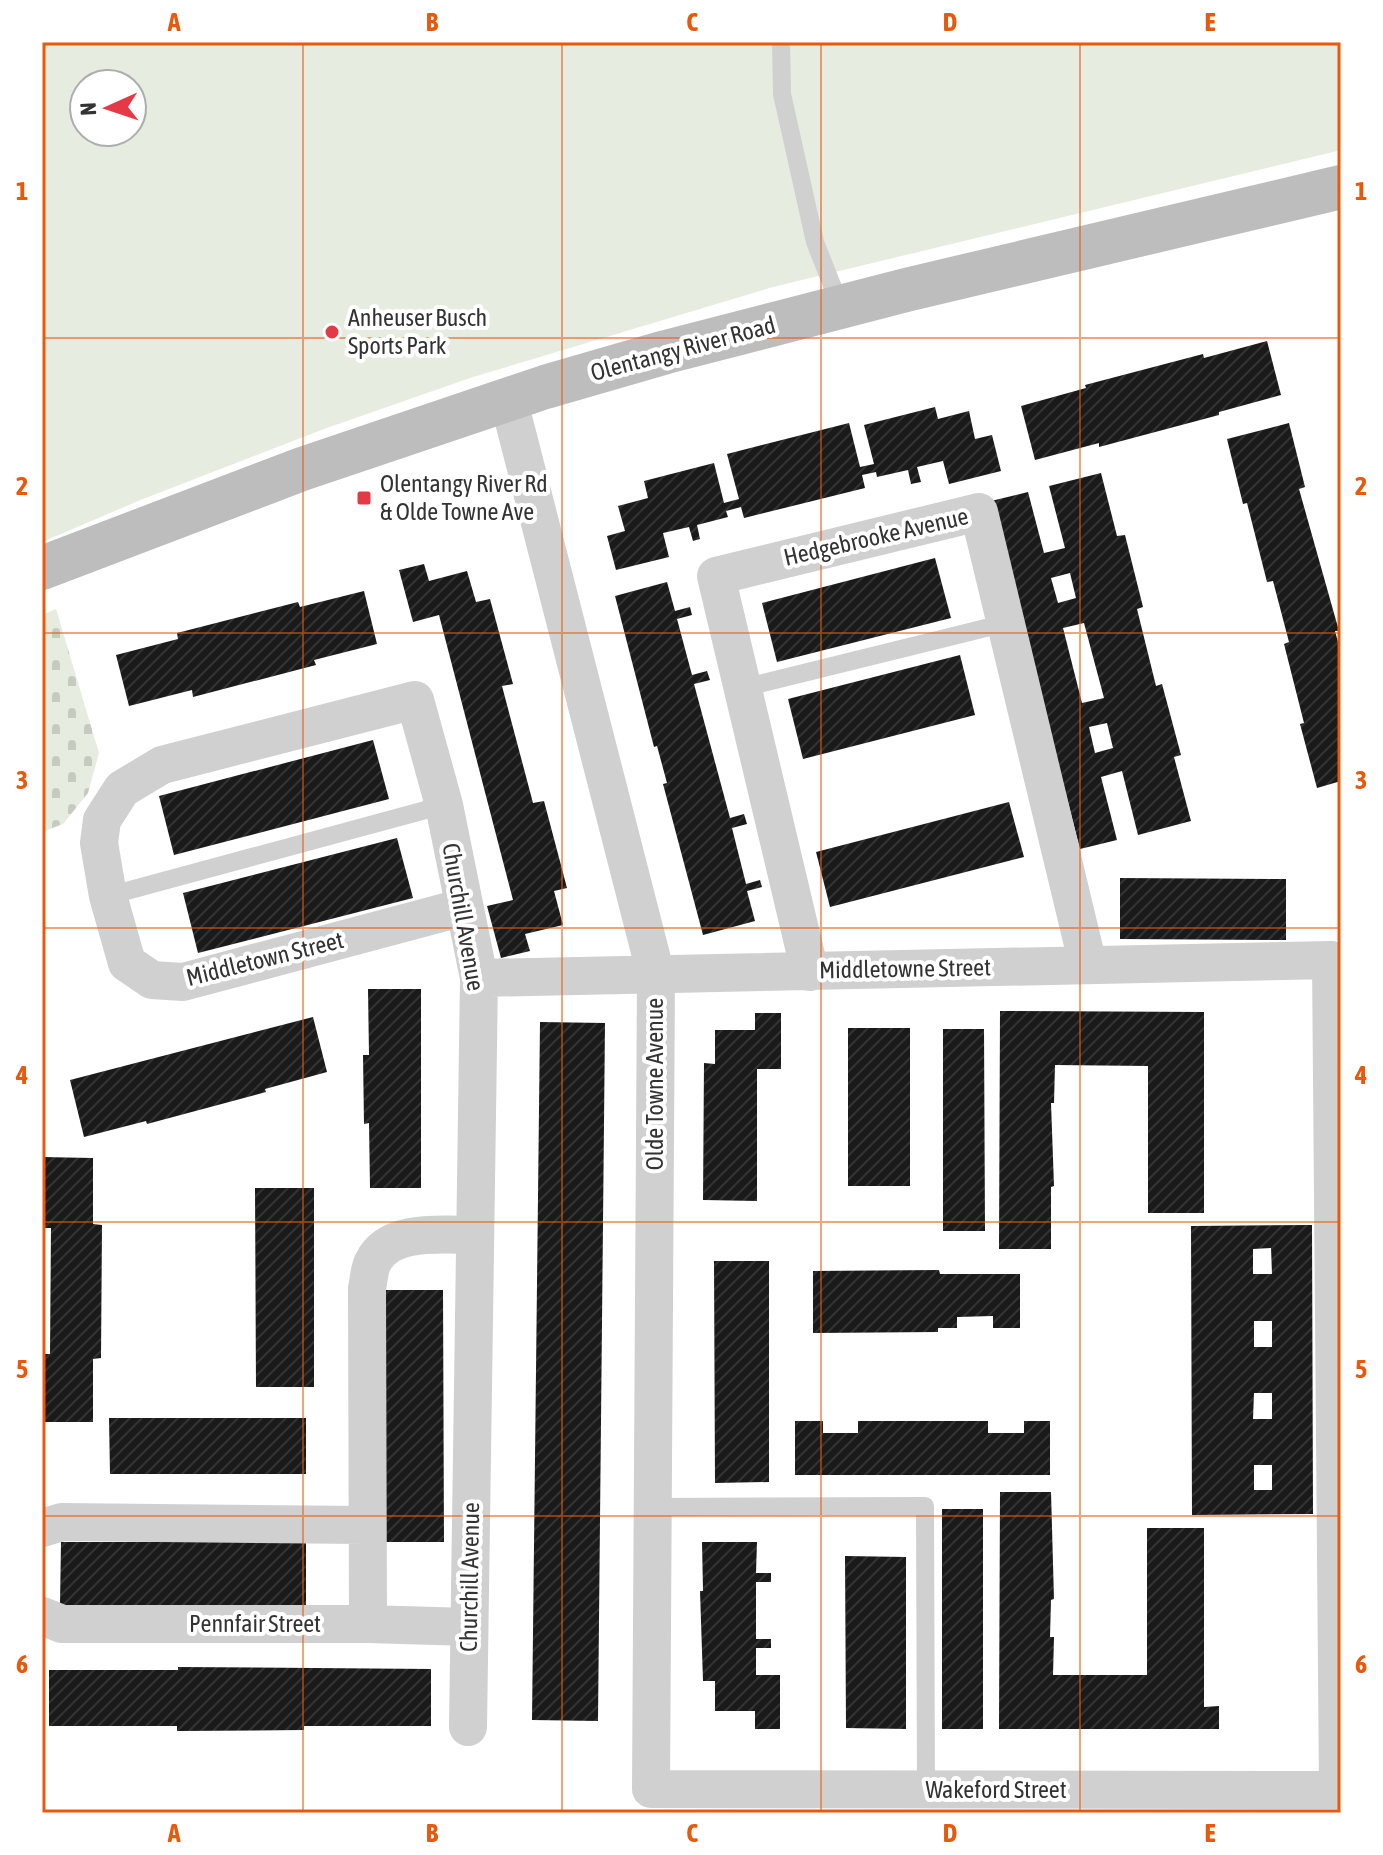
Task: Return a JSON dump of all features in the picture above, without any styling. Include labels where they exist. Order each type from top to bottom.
[{"type":"main road","name":"Olentangy River Road","points":[[42,568],[302,469],[508,398],[666,352],[1341,187]]},
{"type":"street","name":"Olde Towne Avenue","points":[[508,398],[656,975],[651,1789]]},
{"type":"street","name":"Hedgebrooke Avenue","points":[[810,972],[716,576],[979,512],[1088,965]]},
{"type":"street","name":"Churchill Avenue","points":[[415,700],[444,805],[479,978],[468,1727]]},
{"type":"street","name":"Middletown Street","points":[[415,700],[162,765],[135,779],[122,789],[102,820],[99,843],[108,896],[127,963],[152,980],[183,982],[464,907]]},
{"type":"street","name":"Middletowne Street","points":[[479,978],[1331,960],[1339,1790]]},
{"type":"street","points":[[368,1624],[367,1288],[373,1261],[393,1242],[420,1236],[474,1235]]},
{"type":"street","points":[[42,1528],[62,1522],[366,1525]]},
{"type":"street","name":"Pennfair Street","points":[[42,1616],[62,1624],[469,1627]]},
{"type":"street","name":"Wakeford Street","points":[[651,1789],[1339,1790]]},
{"type":"lane","points":[[781,42],[782,94],[815,242],[841,308]]},
{"type":"lane","points":[[743,688],[1006,623]]},
{"type":"lane","points":[[108,896],[444,805]]},
{"type":"lane","points":[[653,1507],[925,1506],[926,1790]]},
{"type":"green space","name":"Anheuser Busch Sports Park","points":[[42,42],[1341,42],[1341,150],[773,287],[470,378],[324,429],[42,542]]},
{"type":"green space","points":[[56,609],[99,753],[88,793],[63,824],[42,832],[42,615]]},
{"type":"building","points":[[1267,341],[1281,395],[1099,447],[1099,443],[1035,460],[1021,406],[1086,388],[1085,385],[1203,354],[1204,358]]},
{"type":"building","points":[[935,407],[938,419],[969,411],[975,439],[992,435],[1001,471],[949,484],[943,461],[917,467],[921,482],[911,484],[908,470],[877,477],[876,472],[862,475],[865,488],[744,518],[741,507],[726,511],[728,517],[697,525],[700,539],[693,541],[689,527],[663,533],[669,557],[616,570],[607,536],[625,531],[618,506],[648,498],[644,481],[714,463],[724,503],[739,499],[727,454],[849,423],[860,467],[874,464],[864,425]]},
{"type":"building","points":[[1289,423],[1305,487],[1299,489],[1339,631],[1335,631],[1341,653],[1341,781],[1317,788],[1284,644],[1289,642],[1273,581],[1267,582],[1247,503],[1243,504],[1227,439]]},
{"type":"building","points":[[1101,473],[1117,536],[1125,535],[1143,607],[1137,609],[1156,686],[1162,684],[1181,755],[1174,757],[1191,821],[1138,835],[1122,771],[1101,777],[1117,840],[1080,849],[991,501],[1028,492],[1044,553],[1065,548],[1049,486]],"holes":[[[1070,573],[1076,598],[1058,603],[1051,578]],[[1084,623],[1104,698],[1082,703],[1063,628]],[[1107,723],[1113,748],[1095,753],[1089,727]]]},
{"type":"building","points":[[935,558],[951,618],[777,662],[762,603]]},
{"type":"building","points":[[424,564],[429,581],[467,571],[476,602],[490,599],[513,684],[502,686],[533,803],[544,801],[567,888],[554,891],[563,925],[525,934],[530,951],[501,958],[487,906],[513,900],[439,615],[413,622],[399,570]]},
{"type":"building","points":[[667,582],[675,611],[690,607],[692,615],[677,619],[692,675],[707,671],[710,680],[694,684],[730,818],[744,814],[747,824],[732,828],[746,884],[760,880],[762,887],[747,891],[755,921],[703,935],[663,784],[667,783],[657,746],[654,747],[615,596]]},
{"type":"building","points":[[364,591],[377,644],[314,660],[316,665],[193,697],[192,690],[129,706],[116,655],[178,639],[177,633],[298,602],[300,607]]},
{"type":"building","points":[[960,655],[975,715],[803,759],[788,699]]},
{"type":"building","points":[[373,740],[389,799],[174,855],[159,796]]},
{"type":"building","points":[[1009,802],[1024,857],[830,907],[816,852]]},
{"type":"building","points":[[397,838],[413,898],[198,953],[183,893]]},
{"type":"building","points":[[1120,878],[1286,879],[1286,940],[1120,939]]},
{"type":"building","points":[[368,989],[421,989],[421,1188],[370,1188],[369,1123],[364,1124],[363,1055],[369,1055]]},
{"type":"building","points":[[1000,1011],[1204,1012],[1204,1213],[1148,1213],[1148,1066],[1055,1065],[1054,1103],[1051,1103],[1054,1186],[1051,1187],[1051,1249],[999,1249]]},
{"type":"building","points":[[755,1013],[781,1013],[781,1069],[757,1069],[757,1201],[703,1200],[704,1063],[715,1064],[715,1030],[755,1030]]},
{"type":"building","points":[[313,1017],[327,1072],[147,1124],[146,1121],[84,1137],[70,1080]]},
{"type":"building","points":[[540,1022],[605,1023],[598,1721],[532,1720]]},
{"type":"building","points":[[848,1028],[910,1028],[910,1186],[848,1186]]},
{"type":"building","points":[[943,1029],[984,1029],[985,1231],[943,1231]]},
{"type":"building","points":[[42,1157],[93,1158],[93,1224],[102,1225],[101,1358],[93,1359],[93,1422],[42,1422],[42,1354],[50,1354],[51,1228],[42,1228]]},
{"type":"building","points":[[255,1188],[314,1188],[314,1387],[256,1387]]},
{"type":"building","points":[[1312,1225],[1313,1514],[1192,1515],[1191,1226]],"holes":[[[1271,1248],[1272,1274],[1253,1274],[1253,1249]],[[1254,1321],[1272,1321],[1272,1347],[1254,1347]],[[1254,1393],[1272,1393],[1272,1419],[1253,1419]],[[1254,1465],[1272,1465],[1272,1490],[1254,1490]]]},
{"type":"building","points":[[714,1261],[769,1261],[769,1482],[715,1483]]},
{"type":"building","points":[[939,1270],[940,1274],[1020,1274],[1020,1328],[993,1328],[993,1316],[957,1317],[957,1328],[938,1328],[938,1332],[813,1333],[813,1271]]},
{"type":"building","points":[[383,1290],[443,1290],[444,1542],[384,1542]]},
{"type":"building","points":[[109,1418],[306,1418],[306,1474],[110,1474]]},
{"type":"building","points":[[795,1421],[823,1421],[823,1433],[858,1433],[858,1421],[988,1421],[988,1433],[1024,1433],[1024,1421],[1050,1421],[1050,1475],[795,1475]]},
{"type":"building","points":[[1000,1492],[1051,1492],[1054,1599],[1051,1600],[1050,1637],[1054,1637],[1053,1675],[1147,1675],[1147,1528],[1204,1528],[1204,1707],[1219,1706],[1219,1729],[999,1729]]},
{"type":"building","points":[[942,1509],[983,1509],[983,1729],[942,1729]]},
{"type":"building","points":[[61,1542],[306,1542],[306,1606],[60,1605]]},
{"type":"building","points":[[702,1542],[757,1542],[756,1573],[771,1573],[771,1582],[756,1582],[756,1639],[771,1639],[771,1648],[756,1648],[756,1675],[780,1675],[780,1729],[755,1729],[755,1711],[715,1711],[715,1681],[703,1681]]},
{"type":"building","points":[[845,1556],[906,1557],[906,1729],[846,1728]]},
{"type":"building","points":[[178,1667],[431,1669],[431,1726],[304,1726],[304,1730],[177,1731],[177,1726],[49,1726],[49,1670],[178,1670]]},
{"type":"place","name":"Anheuser Busch Sports Park","points":[[332,332]]},
{"type":"place","name":"Olentangy River Rd & Olde Towne Ave","points":[[364,498]]}]
